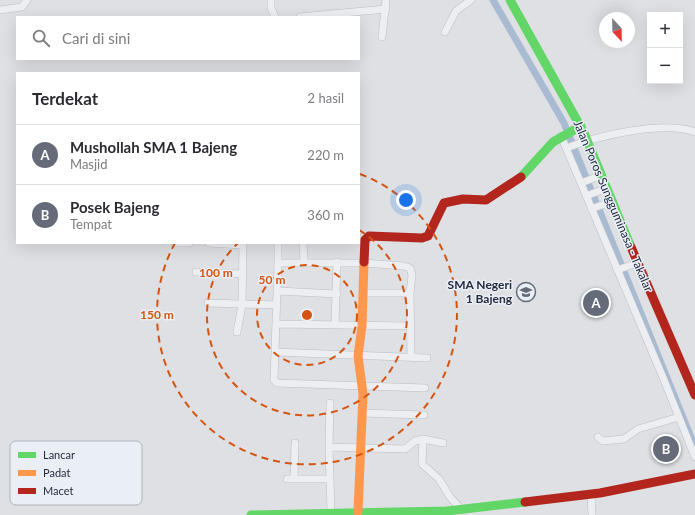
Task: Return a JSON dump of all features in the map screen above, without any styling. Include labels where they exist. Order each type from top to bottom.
[{"type":"main road","name":"Jalan Poros Sungguminasa - Takalar","points":[[510,0],[579,128],[584,142],[602,175],[604,189],[634,264],[695,395]]},
{"type":"main road","points":[[358,512],[363,394],[358,356],[364,293],[364,246],[369,236],[422,238],[428,236],[444,203],[463,199],[483,200],[490,198],[525,174],[531,165],[553,142],[562,135],[579,128]]},
{"type":"main road","points":[[250,515],[358,512],[440,513],[592,494],[695,474]]},
{"type":"street","points":[[0,10],[22,7],[27,0]]},
{"type":"street","points":[[271,0],[271,8],[275,16]]},
{"type":"street","points":[[382,37],[386,0]]},
{"type":"street","points":[[445,32],[456,11],[471,0]]},
{"type":"street","points":[[311,16],[386,9]]},
{"type":"street","points":[[568,148],[584,142],[660,128],[681,128],[695,132]]},
{"type":"street","points":[[562,135],[695,456]]},
{"type":"street","points":[[582,182],[602,175]]},
{"type":"street","points":[[587,196],[604,189]]},
{"type":"street","points":[[593,209],[610,202]]},
{"type":"street","points":[[237,332],[242,305],[243,244]]},
{"type":"street","points":[[278,244],[277,324],[274,377],[276,382],[361,387],[425,388]]},
{"type":"street","points":[[303,244],[304,262]]},
{"type":"street","points":[[336,325],[338,262]]},
{"type":"street","points":[[278,263],[338,262],[410,268],[412,275],[410,293],[411,357]]},
{"type":"street","points":[[618,270],[634,264]]},
{"type":"street","points":[[196,272],[242,274]]},
{"type":"street","points":[[278,290],[337,294]]},
{"type":"street","points":[[364,293],[410,293]]},
{"type":"street","points":[[208,303],[277,305]]},
{"type":"street","points":[[277,324],[410,326]]},
{"type":"street","points":[[275,352],[427,358]]},
{"type":"street","points":[[330,403],[329,447],[331,513]]},
{"type":"street","points":[[362,412],[424,415]]},
{"type":"street","points":[[598,437],[603,441],[624,439],[638,429],[679,417]]},
{"type":"street","points":[[329,447],[405,449],[414,442],[423,439],[443,443]]},
{"type":"street","points":[[423,439],[422,464],[440,479],[450,497],[462,510]]},
{"type":"street","points":[[295,443],[290,479],[330,479]]},
{"type":"street","points":[[592,494],[592,515]]},
{"type":"waterway","points":[[493,0],[564,123],[695,447]]},
{"type":"traffic: fast","points":[[510,0],[584,133],[631,247]]},
{"type":"traffic: fast","points":[[521,177],[553,142],[581,126]]},
{"type":"traffic: fast","points":[[251,515],[447,511],[525,502]]},
{"type":"traffic: slow","points":[[358,512],[363,394],[358,356],[362,326],[364,262]]},
{"type":"traffic: jam","points":[[364,262],[365,240],[369,236],[422,238],[428,236],[444,203],[463,199],[486,200],[521,177]]},
{"type":"traffic: jam","points":[[631,247],[695,395]]},
{"type":"traffic: jam","points":[[525,502],[600,493],[695,474]]},
{"type":"place","name":"SMA Negeri 1 Bajeng","points":[[526,292]]},
{"type":"place","name":"Mushollah SMA 1 Bajeng","points":[[596,303]]},
{"type":"place","name":"Posek Bajeng","points":[[666,449]]}]
